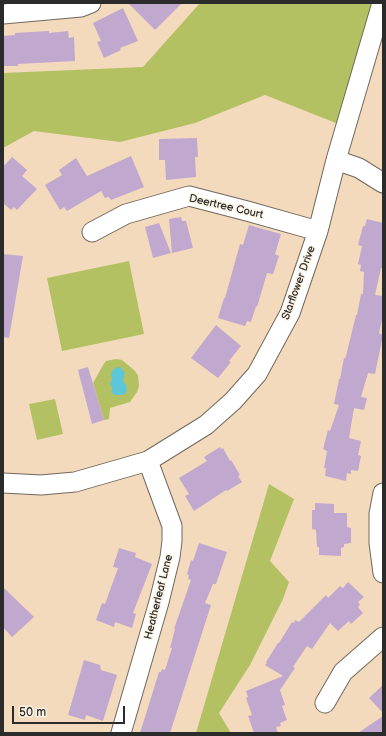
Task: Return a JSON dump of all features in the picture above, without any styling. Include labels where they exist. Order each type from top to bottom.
[{"type":"street","points":[[3,14],[81,7],[92,3]]},
{"type":"street","name":"Starflower Drive","points":[[3,483],[41,485],[75,482],[148,461],[206,425],[233,401],[257,374],[290,314],[318,231],[336,160],[382,3]]},
{"type":"street","points":[[336,160],[359,168],[383,183]]},
{"type":"street","name":"Deertree Court","points":[[92,232],[126,214],[189,196],[318,231]]},
{"type":"street","name":"Heatherleaf Lane","points":[[120,733],[159,602],[170,557],[172,541],[172,526],[148,461]]},
{"type":"street","points":[[383,493],[378,514],[379,543],[383,573]]},
{"type":"street","points":[[324,703],[343,672],[383,637]]},
{"type":"green space","points":[[200,3],[382,3],[346,127],[265,95],[195,123],[120,142],[34,131],[3,148],[3,73],[143,67]]},
{"type":"green space","points":[[129,261],[144,334],[62,351],[47,278]]},
{"type":"green space","points":[[116,359],[122,360],[134,370],[138,375],[139,386],[130,402],[110,408],[109,419],[104,420],[93,383],[106,361]]},
{"type":"green space","points":[[55,399],[63,434],[37,440],[29,404]]},
{"type":"green space","points":[[269,484],[294,499],[270,561],[289,582],[283,599],[250,665],[219,713],[231,733],[196,733]]},
{"type":"water","points":[[117,367],[121,368],[125,373],[123,381],[127,390],[125,394],[114,395],[111,391],[113,389],[110,384],[112,379],[111,374]]},
{"type":"building","points":[[128,3],[182,3],[155,30]]},
{"type":"building","points":[[123,8],[138,41],[120,48],[121,50],[104,58],[97,42],[101,41],[93,23]]},
{"type":"building","points":[[49,31],[49,33],[68,31],[69,38],[74,37],[75,61],[3,66],[3,36],[15,35],[15,33]]},
{"type":"building","points":[[197,138],[198,157],[195,157],[196,177],[166,180],[165,160],[159,160],[159,139]]},
{"type":"building","points":[[131,156],[144,187],[111,200],[109,197],[105,198],[101,191],[67,211],[64,207],[60,210],[45,185],[62,175],[59,170],[76,158],[87,176]]},
{"type":"building","points":[[12,157],[27,170],[22,176],[37,189],[17,210],[14,207],[11,210],[3,203],[3,167]]},
{"type":"building","points":[[181,217],[182,221],[186,221],[193,248],[172,253],[169,219]]},
{"type":"building","points":[[367,219],[383,223],[383,268],[381,268],[375,295],[383,296],[383,315],[379,333],[383,335],[375,374],[368,373],[361,397],[367,398],[364,410],[354,408],[349,438],[361,441],[358,455],[361,456],[358,471],[351,470],[351,474],[347,473],[346,481],[325,476],[326,468],[324,468],[327,451],[323,449],[328,430],[330,431],[339,405],[334,404],[339,379],[357,315],[361,294],[363,294],[364,272],[360,271],[361,265],[358,264],[362,246],[358,245],[363,226],[365,226]]},
{"type":"building","points":[[159,223],[171,253],[153,258],[145,227]]},
{"type":"building","points":[[249,225],[281,234],[275,254],[279,256],[273,274],[267,273],[251,322],[247,321],[245,326],[218,318],[240,244],[243,245]]},
{"type":"building","points":[[3,254],[23,256],[9,338],[3,337]]},
{"type":"building","points":[[216,325],[241,346],[229,361],[231,362],[218,378],[191,358]]},
{"type":"building","points":[[88,367],[104,420],[92,424],[78,370]]},
{"type":"building","points":[[220,447],[221,449],[223,448],[230,461],[231,460],[240,475],[238,476],[242,482],[227,491],[226,490],[194,511],[185,496],[189,494],[179,478],[207,461],[204,457]]},
{"type":"building","points":[[315,503],[334,504],[334,513],[347,513],[347,527],[351,528],[351,543],[344,544],[344,547],[341,548],[341,556],[319,555],[316,530],[312,529],[312,510],[315,510]]},
{"type":"building","points":[[199,543],[227,552],[216,584],[213,584],[205,603],[211,605],[170,733],[140,733],[159,672],[161,672],[162,669],[165,670],[172,648],[170,648],[174,629],[191,580],[188,579],[189,575],[187,574],[191,560],[193,561]]},
{"type":"building","points":[[119,548],[136,553],[135,557],[152,564],[133,613],[136,614],[132,628],[115,622],[114,627],[96,620],[102,603],[105,604],[118,568],[113,567]]},
{"type":"building","points":[[348,582],[364,597],[358,602],[360,605],[358,607],[363,613],[351,624],[349,621],[338,631],[330,623],[312,649],[307,646],[293,667],[295,668],[280,690],[285,705],[282,706],[287,720],[280,723],[281,726],[276,727],[278,733],[254,733],[248,716],[252,715],[246,698],[248,697],[246,691],[283,676],[265,665],[292,622],[294,623],[295,620],[299,622],[326,595],[328,598],[340,586],[343,588]]},
{"type":"building","points":[[3,587],[34,617],[12,637],[3,627]]},
{"type":"building","points":[[84,660],[100,665],[101,670],[117,675],[103,721],[86,715],[85,720],[68,715]]},
{"type":"building","points":[[383,685],[383,713],[369,698]]},
{"type":"building","points":[[383,716],[383,733],[358,733]]}]
